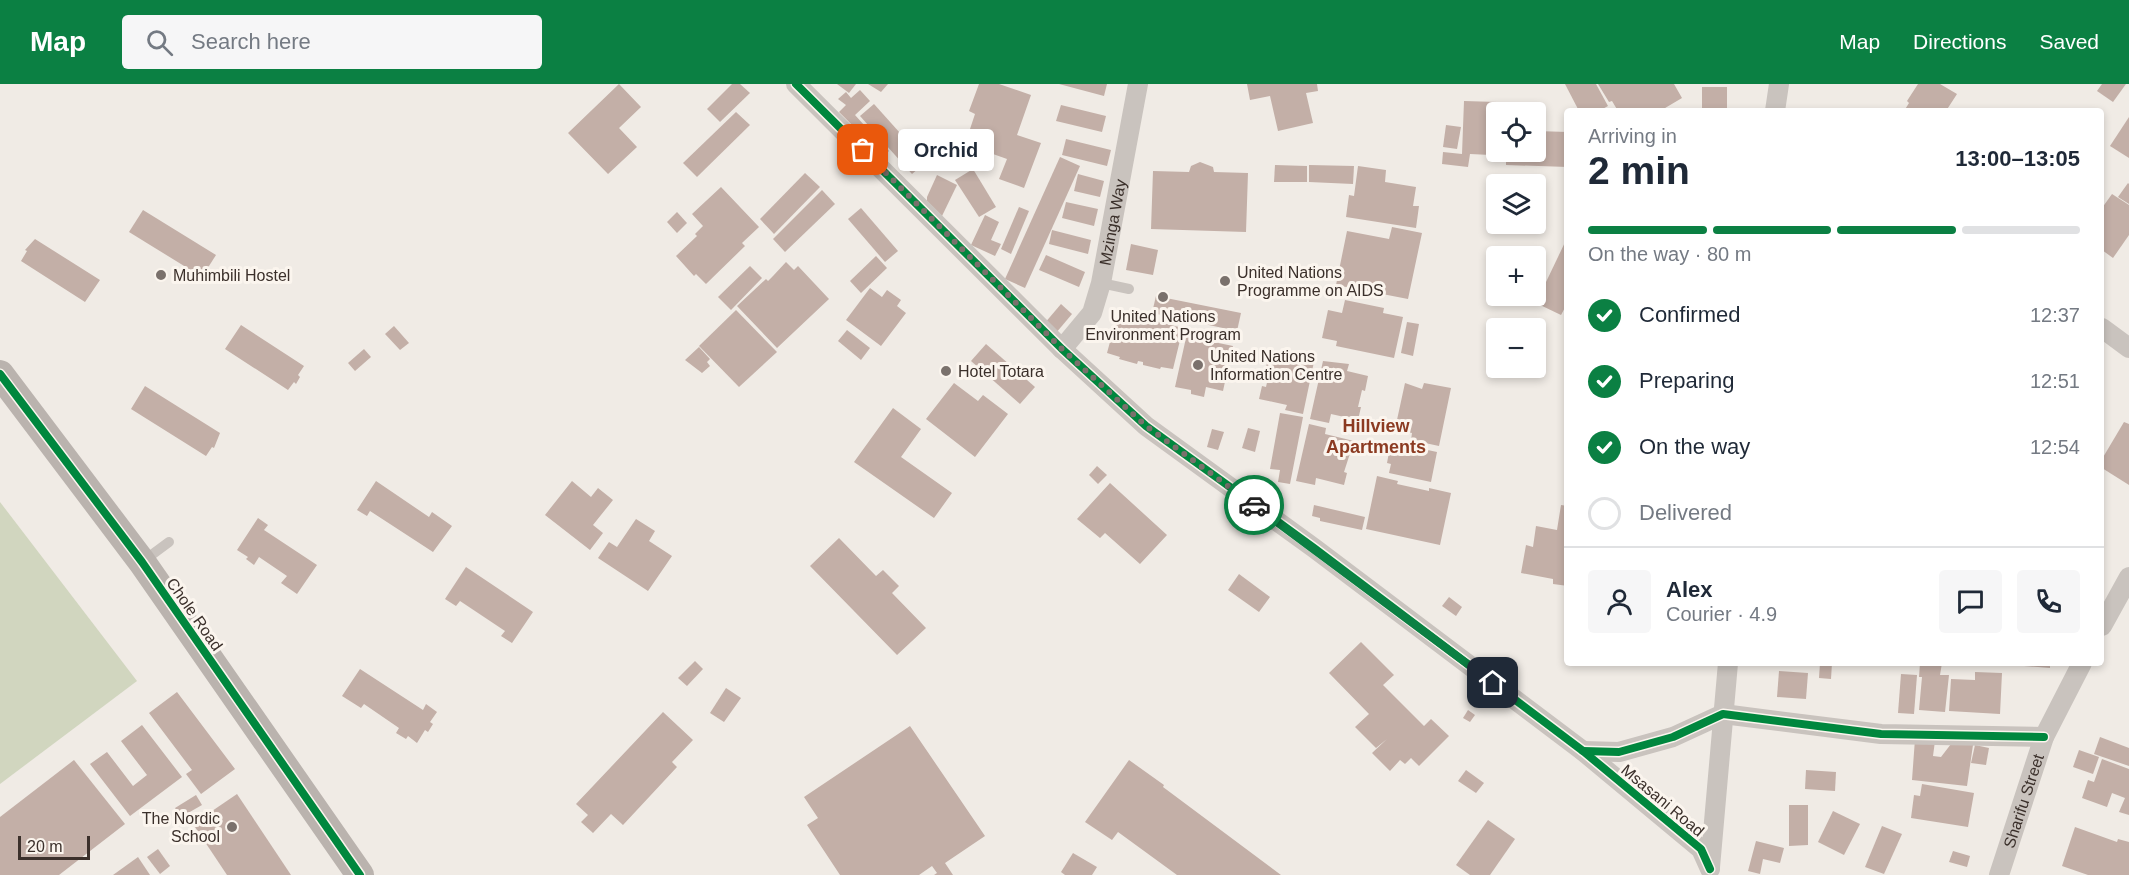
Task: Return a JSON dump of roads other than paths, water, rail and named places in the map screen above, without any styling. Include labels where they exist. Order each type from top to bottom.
[{"type":"street","name":"Msasani Road","points":[[796,84],[1062,349],[1146,426],[1314,548],[1583,751],[1701,849],[1710,872]]},
{"type":"street","name":"Mzinga Way","points":[[1062,349],[1092,313],[1101,283],[1138,84]]},
{"type":"street","points":[[1775,108],[1779,84]]},
{"type":"street","points":[[2104,329],[2129,348]]},
{"type":"street","name":"Chole Road","points":[[0,375],[142,562],[360,875]]},
{"type":"street","points":[[2104,622],[2129,577]]},
{"type":"street","points":[[1710,872],[1728,666]]},
{"type":"street","name":"Sharifu Street","points":[[1999,875],[2044,737],[2080,666]]},
{"type":"street","points":[[1583,751],[1619,752],[1673,737],[1724,714],[1881,734],[2044,737]]},
{"type":"lane","points":[[1101,283],[1129,289]]},
{"type":"lane","points":[[142,562],[169,542]]},
{"type":"place","name":"Orchid","points":[[863,150]]},
{"type":"place","name":"Muhimbili Hostel","points":[[161,275]]},
{"type":"place","name":"United Nations Programme on AIDS","points":[[1225,281]]},
{"type":"place","name":"United Nations Environment Program","points":[[1163,297]]},
{"type":"place","name":"United Nations Information Centre","points":[[1198,365]]},
{"type":"place","name":"Hotel Totara","points":[[946,371]]},
{"type":"place","name":"The Nordic School","points":[[232,827]]},
{"type":"district","name":"Hillview Apartments","points":[[1376,436]]}]
